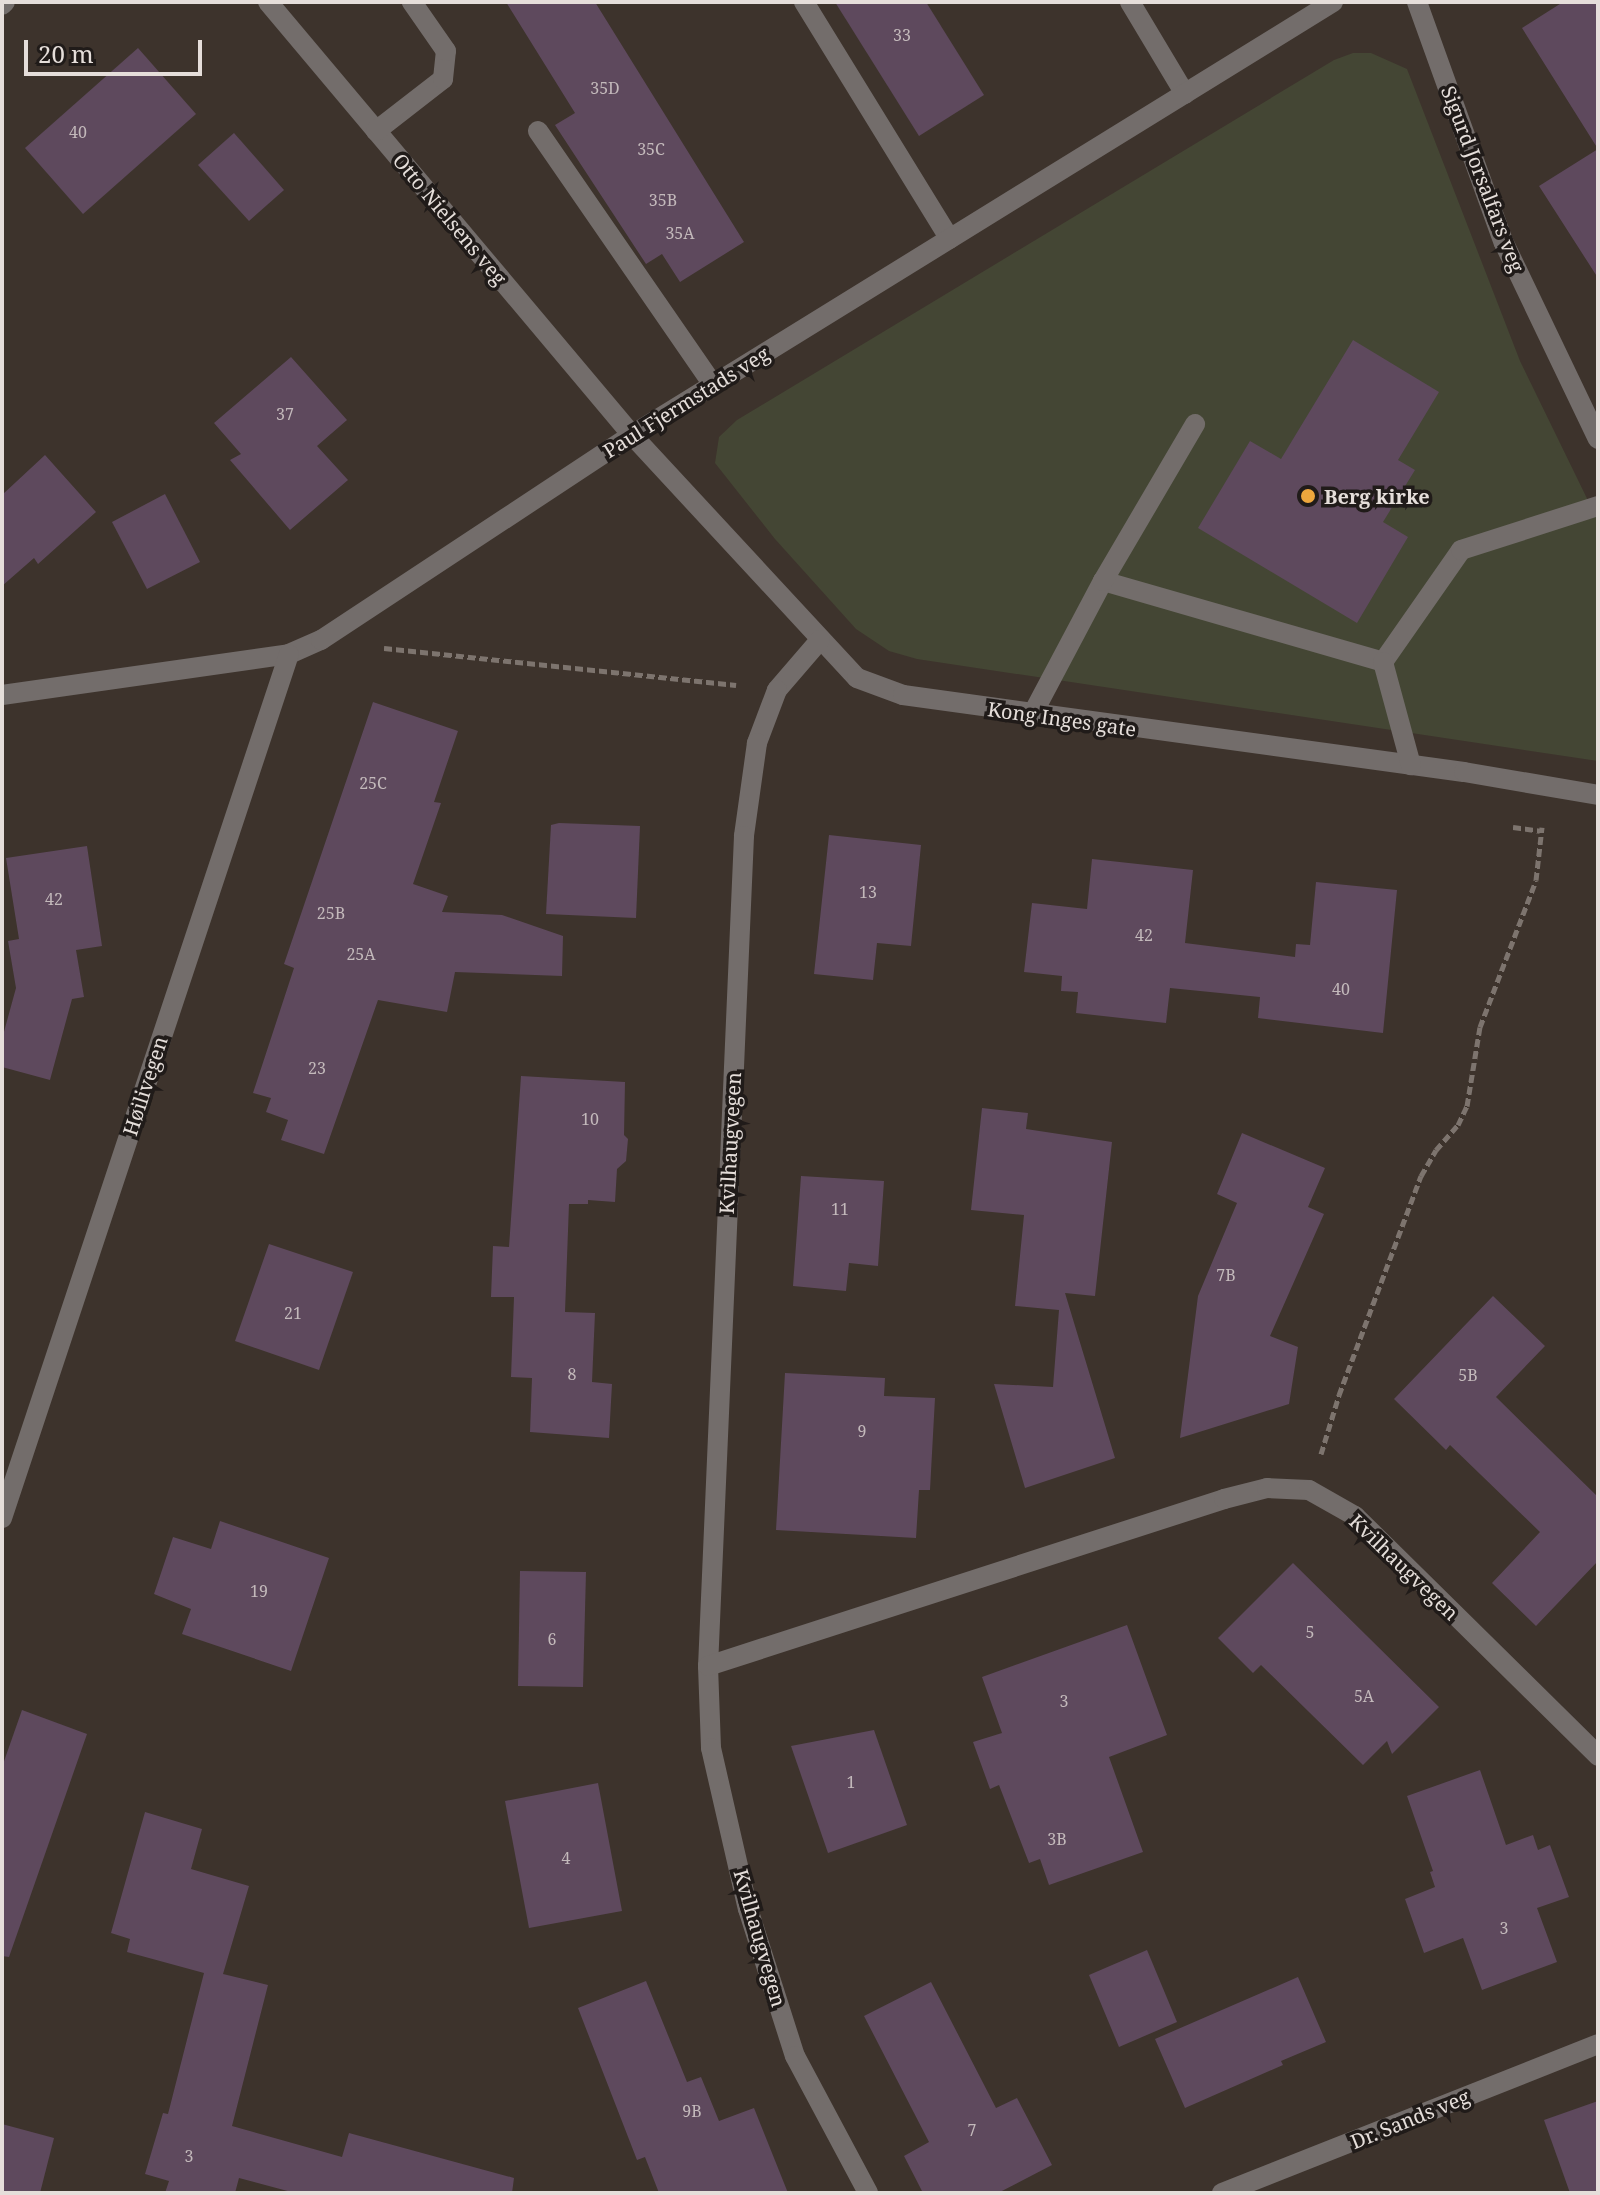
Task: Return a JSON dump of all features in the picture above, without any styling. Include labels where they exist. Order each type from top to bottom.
[{"type":"street","name":"Otto Nielsens veg","points":[[268,2],[632,435]]},
{"type":"street","points":[[376,131],[443,79],[446,51],[412,2]]},
{"type":"street","points":[[804,2],[950,239]]},
{"type":"street","points":[[1130,2],[1185,94]]},
{"type":"street","name":"Paul Fjermstads veg","points":[[2,695],[289,654],[321,640],[632,435],[1333,2]]},
{"type":"street","name":"Sigurd Jorsalfars veg","points":[[1417,2],[1504,243],[1598,439]]},
{"type":"street","points":[[538,131],[713,385]]},
{"type":"street","points":[[1032,715],[1103,581],[1195,424]]},
{"type":"street","name":"Kong Inges gate","points":[[632,435],[857,678],[903,695],[1411,765],[1598,795]]},
{"type":"street","points":[[1383,662],[1461,550],[1598,506]]},
{"type":"street","points":[[1103,581],[1383,662]]},
{"type":"street","name":"Kvilhaugvegen","points":[[820,640],[777,690],[757,743],[744,836],[708,1666],[711,1748],[748,1909],[795,2056],[868,2193]]},
{"type":"street","name":"Høilivegen","points":[[2,1518],[289,654]]},
{"type":"street","points":[[1383,662],[1411,765]]},
{"type":"street","name":"Kvilhaugvegen","points":[[708,1666],[1028,1565],[1224,1499],[1267,1488],[1309,1490],[1355,1516],[1598,1756]]},
{"type":"street","name":"Dr. Sands veg","points":[[1222,2193],[1598,2044]]},
{"type":"path","points":[[321,640],[777,690]]},
{"type":"path","points":[[1309,1490],[1339,1395],[1421,1176],[1436,1150],[1458,1125],[1467,1106],[1480,1027],[1536,880],[1548,787]]},
{"type":"path","points":[[1513,827],[1541,831]]},
{"type":"green space","points":[[1353,53],[1371,53],[1407,69],[1520,361],[1598,521],[1598,761],[917,659],[889,651],[856,629],[775,539],[715,463],[719,437],[737,420],[1334,60]]},
{"type":"building","points":[[506,2],[595,2],[744,242],[680,282],[662,254],[646,264],[555,125],[575,113]]},
{"type":"building","points":[[835,2],[926,2],[984,95],[919,136]]},
{"type":"building","points":[[1563,2],[1598,2],[1598,149],[1522,28]]},
{"type":"building","points":[[138,48],[196,114],[83,214],[25,148]]},
{"type":"building","points":[[234,133],[284,190],[249,221],[198,165]]},
{"type":"building","points":[[1598,149],[1598,278],[1539,186]]},
{"type":"building","name":"Berg kirke","points":[[1353,340],[1439,392],[1398,460],[1415,470],[1383,522],[1408,537],[1357,623],[1198,528],[1250,441],[1281,459]]},
{"type":"building","points":[[291,357],[347,420],[317,446],[348,480],[290,530],[230,460],[241,454],[214,423]]},
{"type":"building","points":[[45,455],[96,512],[38,564],[34,558],[2,586],[2,495]]},
{"type":"building","points":[[165,494],[200,562],[147,589],[112,522]]},
{"type":"building","points":[[373,702],[458,731],[434,802],[441,803],[413,884],[448,896],[442,912],[502,915],[563,936],[562,976],[455,972],[447,1012],[378,1000],[324,1154],[281,1140],[288,1120],[266,1112],[271,1098],[253,1093],[294,968],[284,964]]},
{"type":"building","points":[[551,825],[640,826],[636,918],[546,914]]},
{"type":"building","points":[[829,835],[921,845],[911,946],[877,943],[873,980],[814,974]]},
{"type":"building","points":[[87,846],[102,946],[76,950],[84,997],[72,999],[50,1080],[2,1067],[2,1039],[16,988],[8,941],[19,939],[6,858]]},
{"type":"building","points":[[1092,859],[1193,870],[1185,943],[1295,957],[1296,944],[1310,945],[1316,882],[1397,890],[1383,1033],[1258,1018],[1260,997],[1170,988],[1166,1023],[1076,1013],[1078,992],[1061,991],[1062,976],[1024,972],[1032,903],[1087,909]]},
{"type":"building","points":[[521,1076],[625,1082],[624,1135],[628,1139],[626,1161],[617,1169],[615,1202],[588,1200],[588,1204],[569,1204],[565,1312],[595,1313],[592,1382],[612,1384],[609,1438],[530,1432],[532,1378],[511,1377],[514,1297],[491,1297],[493,1246],[509,1247]]},
{"type":"building","points":[[982,1108],[1028,1113],[1026,1129],[1112,1142],[1095,1296],[1065,1293],[1115,1458],[1025,1488],[994,1384],[1053,1387],[1059,1310],[1015,1306],[1024,1215],[971,1210]]},
{"type":"building","points":[[1242,1133],[1325,1168],[1308,1207],[1324,1214],[1270,1336],[1298,1347],[1289,1404],[1180,1438],[1198,1296],[1237,1203],[1217,1194]]},
{"type":"building","points":[[801,1176],[884,1181],[878,1266],[849,1263],[846,1291],[793,1286]]},
{"type":"building","points":[[269,1244],[353,1272],[319,1370],[235,1341]]},
{"type":"building","points":[[1493,1296],[1545,1346],[1496,1397],[1598,1497],[1598,1561],[1536,1626],[1492,1583],[1540,1532],[1450,1445],[1446,1450],[1394,1399]]},
{"type":"building","points":[[785,1373],[885,1378],[884,1396],[935,1398],[930,1490],[919,1490],[916,1538],[776,1530]]},
{"type":"building","points":[[220,1521],[329,1558],[291,1671],[182,1634],[191,1609],[154,1594],[173,1537],[211,1549]]},
{"type":"building","points":[[1293,1563],[1439,1707],[1392,1754],[1387,1741],[1363,1765],[1261,1665],[1253,1673],[1218,1638]]},
{"type":"building","points":[[520,1571],[586,1572],[583,1687],[518,1686]]},
{"type":"building","points":[[1127,1625],[1167,1735],[1109,1757],[1143,1852],[1049,1885],[1040,1859],[1029,1863],[999,1785],[990,1789],[973,1742],[1002,1733],[982,1677]]},
{"type":"building","points":[[22,1710],[87,1734],[9,1957],[2,1956],[2,1767]]},
{"type":"building","points":[[874,1730],[907,1825],[828,1853],[791,1746]]},
{"type":"building","points":[[1480,1770],[1506,1845],[1533,1835],[1538,1850],[1550,1845],[1569,1897],[1537,1908],[1557,1962],[1482,1990],[1463,1938],[1424,1953],[1405,1899],[1435,1887],[1430,1872],[1433,1871],[1407,1796]]},
{"type":"building","points":[[598,1783],[622,1911],[529,1928],[505,1801]]},
{"type":"building","points":[[145,1812],[202,1829],[191,1869],[249,1886],[223,1974],[268,1985],[232,2126],[342,2157],[349,2133],[514,2178],[512,2193],[295,2193],[239,2178],[235,2193],[165,2193],[169,2181],[145,2174],[163,2113],[168,2114],[204,1973],[127,1952],[130,1939],[111,1933]]},
{"type":"building","points":[[1147,1950],[1177,2022],[1119,2047],[1089,1975]]},
{"type":"building","points":[[1298,1977],[1326,2042],[1281,2061],[1283,2065],[1185,2108],[1155,2039]]},
{"type":"building","points":[[646,1981],[687,2082],[701,2077],[719,2121],[754,2108],[788,2193],[659,2193],[645,2157],[637,2160],[578,2008]]},
{"type":"building","points":[[931,1982],[996,2108],[1017,2098],[1052,2165],[998,2193],[923,2193],[904,2156],[929,2142],[864,2016]]},
{"type":"building","points":[[1598,2101],[1598,2193],[1570,2193],[1544,2120]]},
{"type":"building","points":[[2,2124],[54,2138],[40,2193],[2,2193]]},
{"type":"place","name":"Berg kirke","points":[[1308,496]]}]
